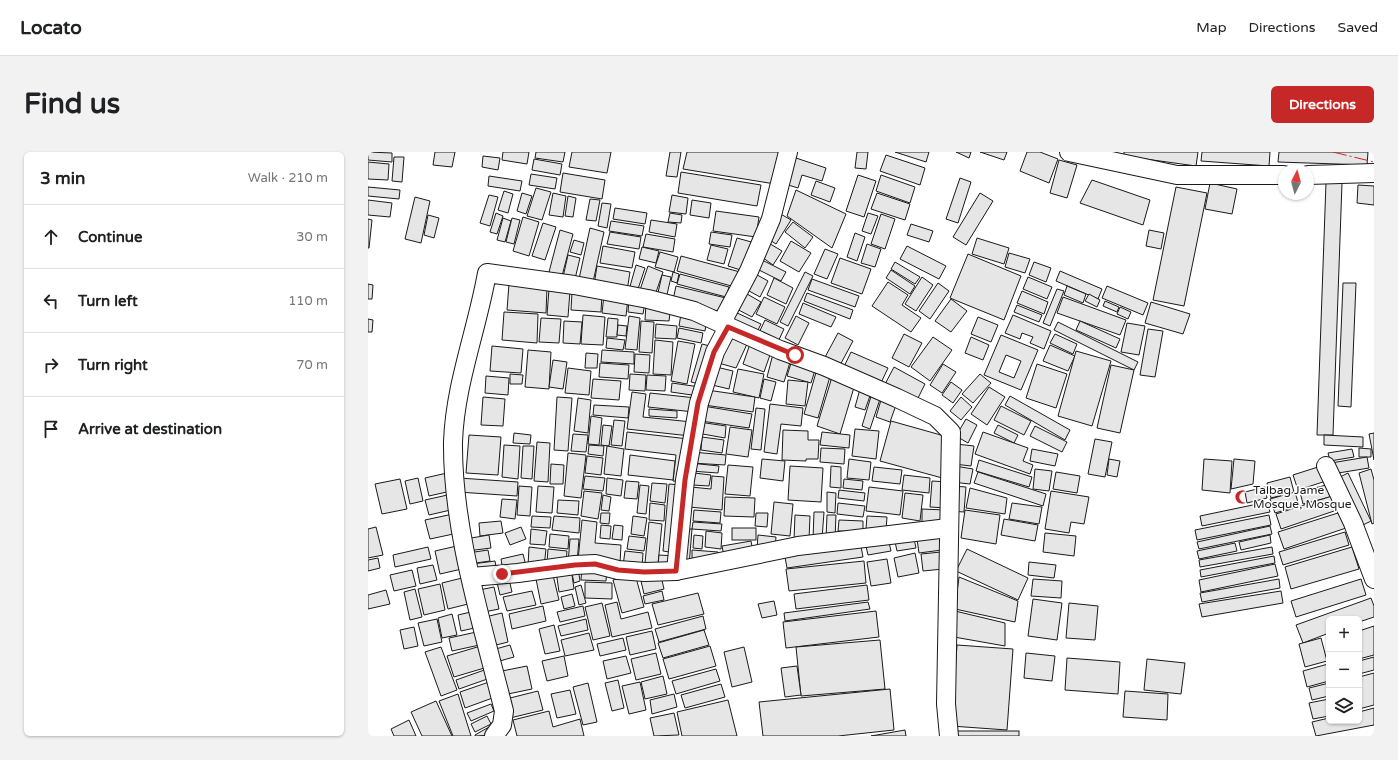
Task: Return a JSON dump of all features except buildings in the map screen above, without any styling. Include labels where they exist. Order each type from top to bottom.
[{"type":"street","points":[[676,571],[685,480],[698,403],[714,352],[771,219],[788,152]]},
{"type":"street","points":[[1069,152],[1177,174],[1278,175]]},
{"type":"street","points":[[1314,175],[1374,173]]},
{"type":"street","points":[[494,736],[502,725],[504,711],[471,576],[456,502],[453,441],[461,375],[480,311],[487,273],[574,285],[648,299],[694,311],[780,350],[824,366],[935,416],[951,432],[948,528],[946,704],[949,736]]},
{"type":"street","points":[[1326,466],[1353,523],[1374,579]]},
{"type":"street","points":[[471,576],[588,565],[625,571],[676,571],[798,546],[948,528]]},
{"type":"power","points":[[1333,152],[1374,162]]},
{"type":"place","name":"Talbag Jame Mosque, Mosque","points":[[1242,497]]},
{"type":"route","points":[[502,574],[595,564],[618,570],[644,572],[676,571],[678,538],[685,480],[698,403],[714,352],[728,327],[795,355]]}]
